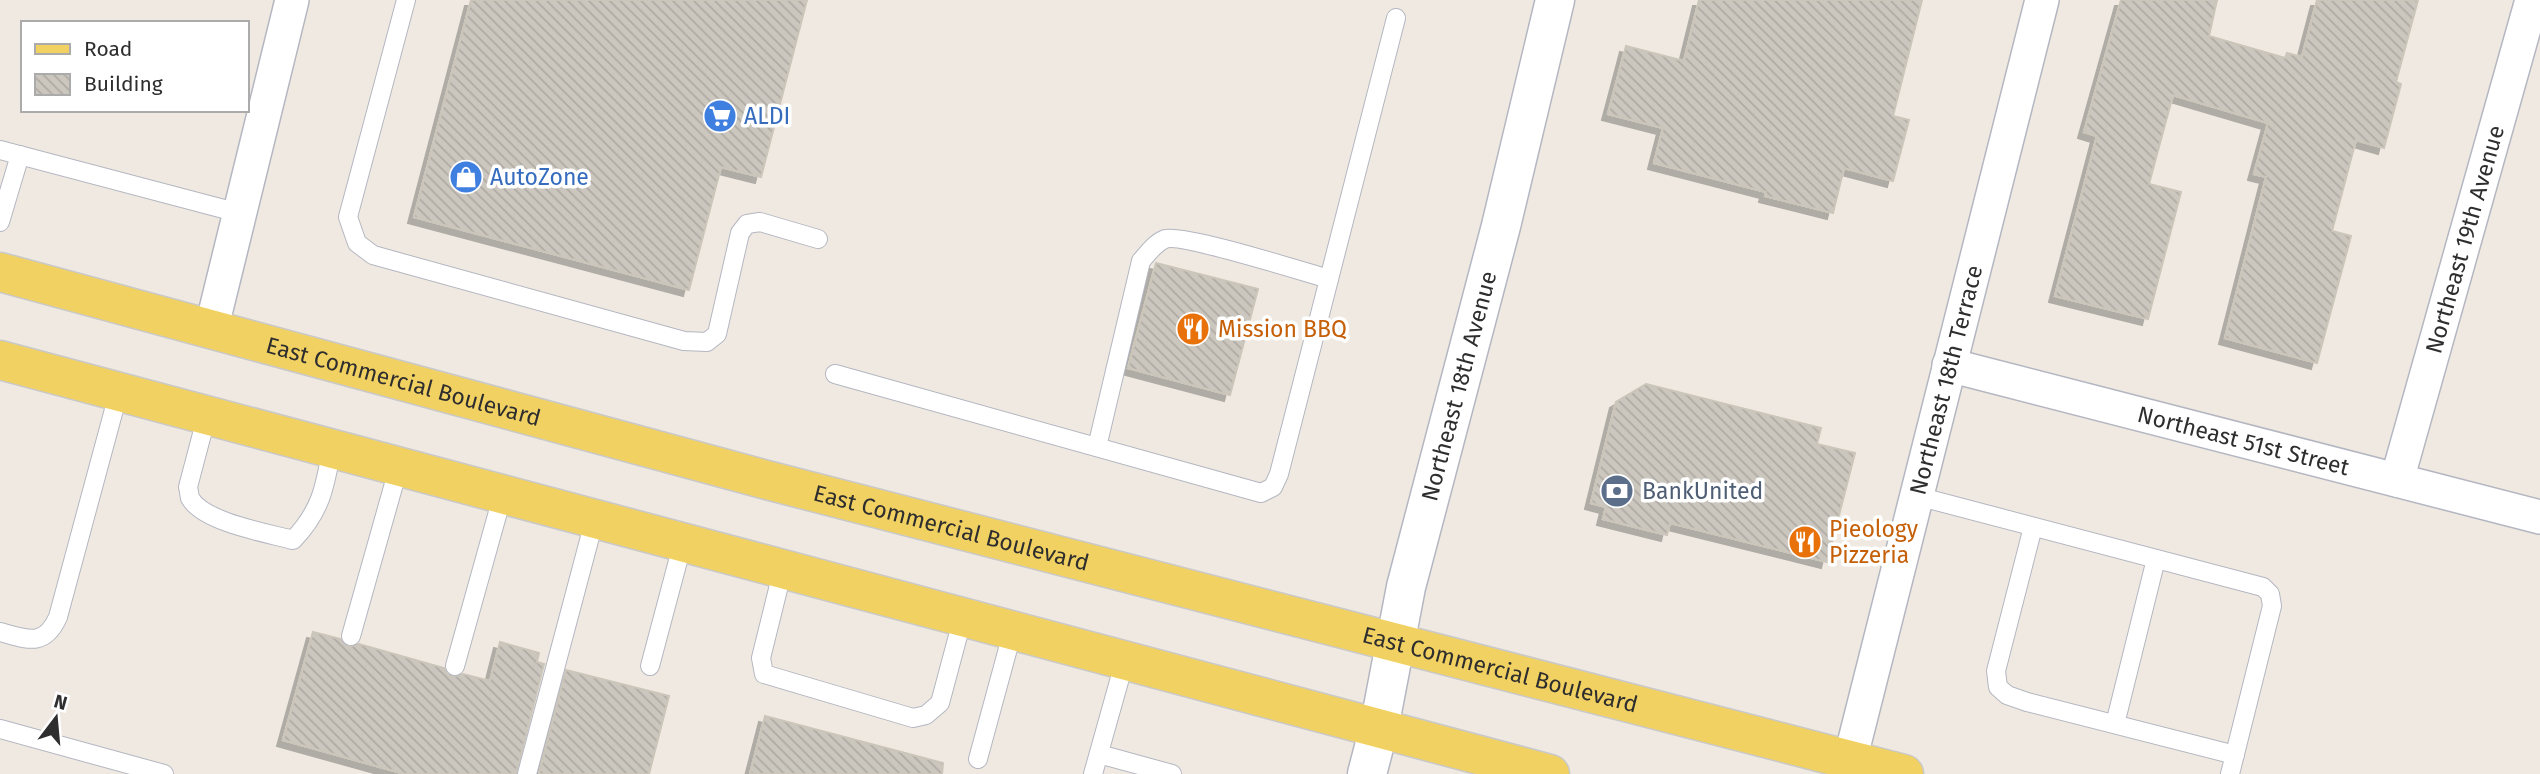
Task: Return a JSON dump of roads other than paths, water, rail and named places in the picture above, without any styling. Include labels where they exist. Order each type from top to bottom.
[{"type":"main road","name":"East Commercial Boulevard","points":[[0,272],[763,479],[1904,774]]},
{"type":"main road","points":[[0,360],[1549,774]]},
{"type":"street","points":[[211,330],[292,0]]},
{"type":"street","name":"Northeast 18th Avenue","points":[[1367,774],[1379,728],[1406,587],[1501,226],[1555,0]]},
{"type":"street","name":"Northeast 18th Terrace","points":[[1850,760],[2042,0]]},
{"type":"street","name":"Northeast 19th Avenue","points":[[2397,480],[2533,16]]},
{"type":"street","name":"Northeast 51st Street","points":[[1950,365],[2540,517]]},
{"type":"lane","points":[[406,0],[348,217],[357,243],[373,255],[684,341],[707,342],[717,334],[740,233],[747,224],[760,222],[818,239]]},
{"type":"lane","points":[[835,374],[1261,492],[1273,488],[1279,474],[1396,18]]},
{"type":"lane","points":[[0,150],[239,213]]},
{"type":"lane","points":[[0,222],[20,155]]},
{"type":"lane","points":[[1097,447],[1141,261],[1156,245],[1168,238],[1194,241],[1329,279]]},
{"type":"lane","points":[[0,632],[30,640],[42,638],[52,629],[58,617],[119,391]]},
{"type":"lane","points":[[207,415],[188,487],[191,499],[202,510],[219,519],[293,540],[303,529],[323,495],[332,448]]},
{"type":"lane","points":[[351,636],[399,466]]},
{"type":"lane","points":[[455,666],[503,494]]},
{"type":"lane","points":[[1917,496],[2263,587],[2270,594],[2272,606],[2235,769],[2115,724],[2027,702],[2007,695],[1998,687],[1996,671],[2033,527]]},
{"type":"lane","points":[[527,774],[595,518]]},
{"type":"lane","points":[[650,666],[683,542]]},
{"type":"lane","points":[[2115,724],[2156,559]]},
{"type":"lane","points":[[783,569],[761,658],[764,674],[913,719],[926,715],[940,703],[963,617]]},
{"type":"lane","points":[[978,759],[1013,630]]},
{"type":"lane","points":[[1093,774],[1125,660]]},
{"type":"lane","points":[[0,729],[164,774]]},
{"type":"lane","points":[[1099,754],[1172,774]]},
{"type":"place","name":"ALDI","points":[[720,116]]},
{"type":"place","name":"AutoZone","points":[[466,177]]},
{"type":"place","name":"Mission BBQ","points":[[1193,329]]},
{"type":"place","name":"BankUnited","points":[[1617,491]]},
{"type":"place","name":"Pieology Pizzeria","points":[[1805,542]]}]
